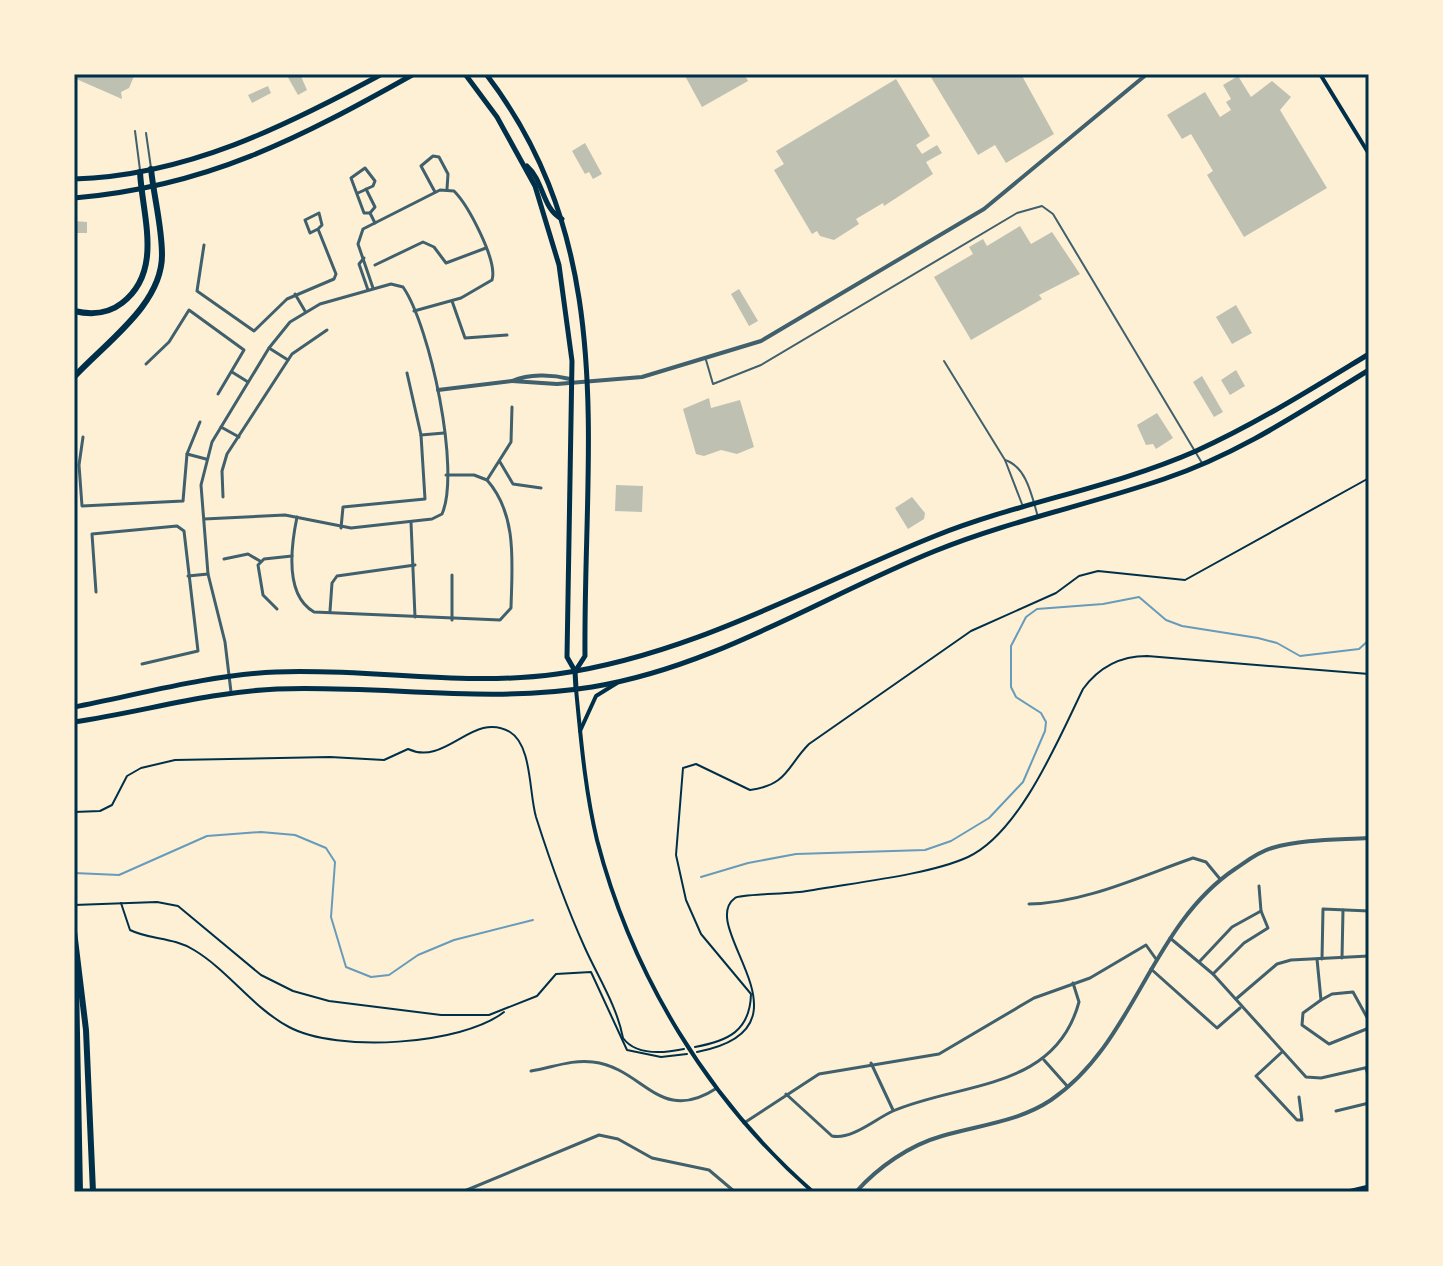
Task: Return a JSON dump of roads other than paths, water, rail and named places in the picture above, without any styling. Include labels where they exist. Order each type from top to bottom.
[{"type":"highway","points":[[74,377],[139,310],[153,289],[162,254],[151,169]]},
{"type":"highway","points":[[74,311],[92,314],[109,310],[138,286],[148,253],[140,172]]},
{"type":"highway","points":[[74,932],[80,1192]]},
{"type":"highway","points":[[74,932],[86,1030],[93,1192]]},
{"type":"main road","points":[[74,179],[140,172],[256,138],[382,74]]},
{"type":"main road","points":[[74,198],[141,190],[221,169],[276,148],[414,74]]},
{"type":"main road","points":[[465,74],[497,117],[523,163],[543,207],[559,265],[569,328],[572,380],[567,659],[575,671],[579,734],[588,796],[606,869],[639,956],[670,1017],[744,1123],[813,1192]]},
{"type":"main road","points":[[486,74],[516,117],[562,219],[581,296],[587,380],[585,656],[575,671]]},
{"type":"main road","points":[[1320,74],[1369,154]]},
{"type":"main road","points":[[523,163],[537,176],[551,211],[562,219]]},
{"type":"main road","points":[[76,706],[229,676],[279,672],[472,679],[575,671],[625,662],[680,645],[933,536],[1023,505],[1131,475],[1196,451],[1262,418],[1369,354]]},
{"type":"main road","points":[[74,722],[231,692],[294,689],[461,696],[576,689],[618,682],[721,649],[934,552],[1202,465],[1270,432],[1369,370]]},
{"type":"main road","points":[[579,734],[596,697],[618,682]]},
{"type":"main road","points":[[1348,1192],[1369,1187]]},
{"type":"street","points":[[438,390],[512,381],[523,385],[642,377],[761,341],[790,327],[984,209],[1147,74]]},
{"type":"street","points":[[435,192],[421,166],[433,156],[439,157],[448,174],[447,189]]},
{"type":"street","points":[[358,193],[375,181],[365,168],[351,178],[364,213],[370,213]]},
{"type":"street","points":[[366,189],[375,207],[370,213]]},
{"type":"street","points":[[374,289],[358,238],[363,229],[435,192],[447,189]]},
{"type":"street","points":[[414,311],[452,301],[492,280],[493,266],[486,248],[463,203],[447,189]]},
{"type":"street","points":[[319,213],[322,225],[318,229],[310,233],[305,220],[319,213]]},
{"type":"street","points":[[370,213],[375,223]]},
{"type":"street","points":[[204,245],[197,291],[254,331],[273,310],[295,294],[334,279],[336,274],[318,229]]},
{"type":"street","points":[[375,265],[423,242],[434,247],[446,263],[486,248]]},
{"type":"street","points":[[364,258],[359,264],[368,290]]},
{"type":"street","points":[[204,519],[268,514],[297,517],[341,528],[411,522],[442,514],[446,475],[438,390],[414,311],[400,285],[368,290],[305,311],[290,322],[248,382],[206,459],[201,485],[208,574],[231,692]]},
{"type":"street","points":[[295,294],[305,311]]},
{"type":"street","points":[[452,301],[465,338],[507,335]]},
{"type":"street","points":[[146,364],[169,342],[189,310],[244,350],[218,394]]},
{"type":"street","points":[[223,497],[222,471],[227,454],[288,360],[299,347],[327,330]]},
{"type":"street","points":[[269,348],[288,360]]},
{"type":"street","points":[[232,372],[248,382]]},
{"type":"street","points":[[341,528],[343,507],[423,501],[421,435],[407,373]]},
{"type":"street","points":[[487,480],[511,442],[512,407]]},
{"type":"street","points":[[83,437],[79,465],[82,506],[183,501],[187,454],[200,422]]},
{"type":"street","points":[[221,427],[239,438]]},
{"type":"street","points":[[421,435],[444,433]]},
{"type":"street","points":[[187,454],[206,459]]},
{"type":"street","points":[[500,462],[513,484],[541,488]]},
{"type":"street","points":[[297,517],[292,556],[296,594],[303,606],[314,612],[493,622],[507,617],[511,608],[511,533],[500,499],[487,480],[474,475],[446,475]]},
{"type":"street","points":[[411,522],[415,617]]},
{"type":"street","points":[[96,592],[92,534],[177,526],[184,531],[198,651],[142,664]]},
{"type":"street","points":[[224,559],[248,554],[260,561],[292,556]]},
{"type":"street","points":[[260,561],[261,590],[277,609]]},
{"type":"street","points":[[330,613],[332,583],[337,576],[415,565]]},
{"type":"street","points":[[188,576],[208,574]]},
{"type":"street","points":[[452,575],[452,620]]},
{"type":"street","points":[[856,1192],[906,1152],[939,1136],[1000,1122],[1036,1109],[1068,1087],[1096,1057],[1187,911],[1220,879],[1271,848],[1369,838]]},
{"type":"street","points":[[1029,904],[1050,904],[1105,889],[1193,858],[1206,862],[1220,879]]},
{"type":"street","points":[[1213,974],[1244,943],[1268,928],[1261,911],[1259,886]]},
{"type":"street","points":[[1321,1000],[1323,909],[1369,911]]},
{"type":"street","points":[[1342,958],[1343,910]]},
{"type":"street","points":[[1200,961],[1232,927],[1261,911]]},
{"type":"street","points":[[1170,938],[1213,974],[1300,1072],[1314,1079],[1368,1067],[1369,1078]]},
{"type":"street","points":[[744,1123],[819,1074],[939,1054],[1034,998],[1150,947],[1156,960]]},
{"type":"street","points":[[1236,999],[1277,964],[1369,956]]},
{"type":"street","points":[[1151,969],[1217,1028],[1241,1007]]},
{"type":"street","points":[[786,1094],[832,1136],[842,1138],[893,1111],[936,1096],[973,1091],[1010,1077],[1043,1059],[1076,1014],[1079,1002],[1073,983]]},
{"type":"street","points":[[1369,1021],[1353,992],[1332,994],[1301,1018],[1302,1025],[1324,1043],[1369,1028]]},
{"type":"street","points":[[1282,1052],[1256,1076],[1297,1120],[1302,1120],[1299,1097]]},
{"type":"street","points":[[1043,1059],[1068,1087]]},
{"type":"street","points":[[531,1071],[592,1062],[612,1067],[642,1088],[676,1101],[694,1101],[717,1088]]},
{"type":"street","points":[[871,1063],[893,1111]]},
{"type":"street","points":[[1336,1111],[1369,1103]]},
{"type":"street","points":[[462,1192],[599,1135],[618,1139],[652,1158],[709,1170],[735,1192]]},
{"type":"lane","points":[[135,131],[140,172]]},
{"type":"lane","points":[[146,133],[151,169]]},
{"type":"lane","points":[[705,359],[713,384],[761,365],[1017,213],[1042,206],[1053,214],[1202,465]]},
{"type":"lane","points":[[944,361],[1005,460],[1023,505]]},
{"type":"lane","points":[[1005,460],[1017,467],[1039,518]]},
{"type":"waterway","points":[[701,877],[748,863],[796,854],[925,850],[951,841],[989,818],[1023,782],[1045,731],[1046,722],[1041,713],[1016,697],[1011,687],[1011,646],[1026,617],[1037,609],[1103,604],[1139,597],[1166,620],[1182,626],[1258,638],[1277,643],[1300,656],[1359,649],[1369,640]]},
{"type":"waterway","points":[[74,873],[119,875],[207,836],[261,832],[295,835],[326,848],[335,862],[331,917],[346,967],[371,977],[389,975],[418,955],[454,940],[533,920]]}]
